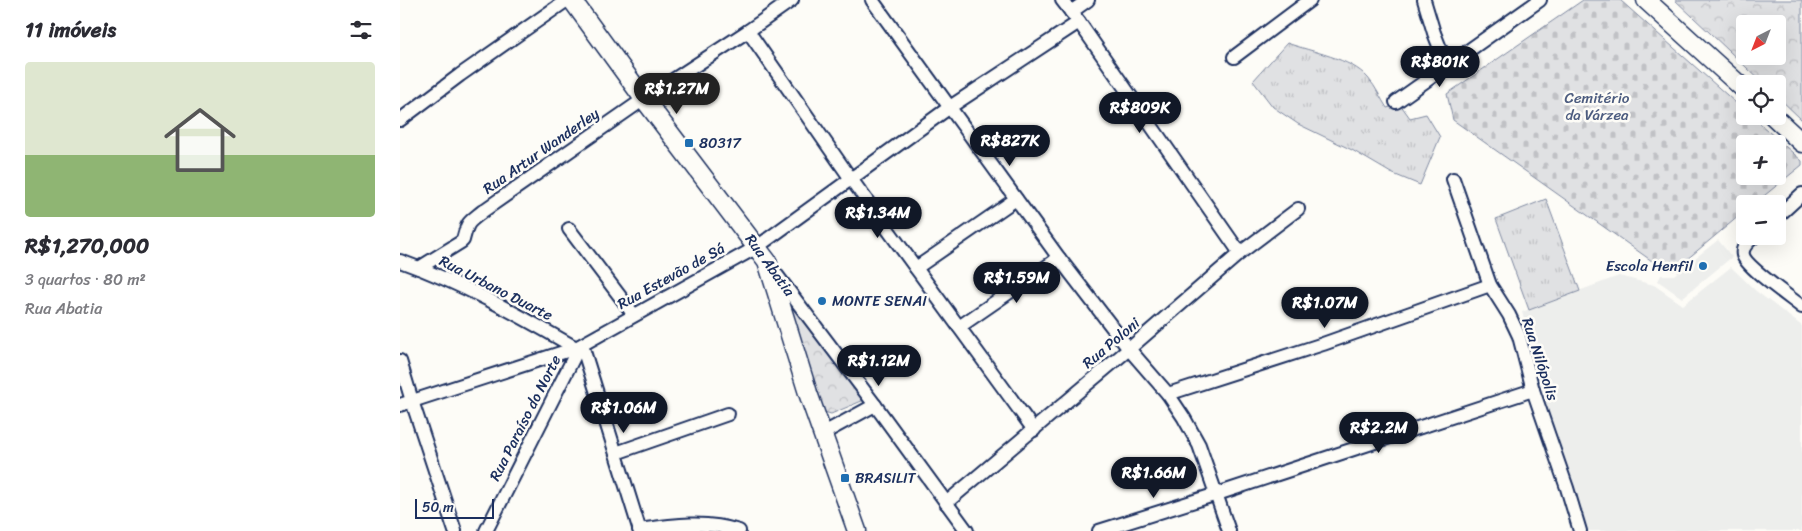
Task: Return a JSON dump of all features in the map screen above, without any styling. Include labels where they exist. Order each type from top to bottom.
[{"type":"street","points":[[400,120],[460,75],[567,0]]},
{"type":"street","name":"Rua Abatia","points":[[572,0],[967,531]]},
{"type":"street","name":"Rua Artur Wanderley","points":[[419,268],[461,242],[464,230],[469,222],[483,211],[644,99],[792,0]]},
{"type":"street","points":[[872,0],[1060,258],[1129,349],[1168,394],[1199,445],[1229,531]]},
{"type":"street","points":[[1062,0],[1240,253]]},
{"type":"street","points":[[1070,12],[1088,0]]},
{"type":"street","points":[[1234,57],[1310,0]]},
{"type":"street","points":[[1424,0],[1447,66]]},
{"type":"street","points":[[1396,102],[1540,0]]},
{"type":"street","points":[[1646,0],[1736,82]]},
{"type":"street","name":"Rua Estevão de Sá","points":[[406,403],[579,347],[634,315],[762,254],[851,179],[950,107],[1079,22]]},
{"type":"street","points":[[748,31],[851,179],[1034,430]]},
{"type":"street","points":[[1783,125],[1802,143]]},
{"type":"street","name":"Rua Nilópolis","points":[[1453,179],[1490,285],[1520,336],[1533,390],[1579,528]]},
{"type":"street","points":[[1786,209],[1802,194]]},
{"type":"street","points":[[916,268],[1016,199]]},
{"type":"street","name":"Rua Poloni","points":[[946,503],[1240,253],[1298,209]]},
{"type":"street","points":[[569,229],[634,315]]},
{"type":"street","points":[[1746,245],[1742,254],[1747,263],[1802,307]]},
{"type":"street","points":[[762,254],[856,531]]},
{"type":"street","points":[[959,327],[1060,258]]},
{"type":"street","name":"Rua Urbano Duarte","points":[[400,261],[482,296],[579,347]]},
{"type":"street","points":[[1168,394],[1324,344],[1490,285]]},
{"type":"street","points":[[579,347],[616,453],[640,530],[686,524],[723,526],[739,531]]},
{"type":"street","name":"Rua Paraíso do Norte","points":[[486,531],[579,347]]},
{"type":"street","points":[[400,361],[406,403],[455,531]]},
{"type":"street","points":[[1099,531],[1533,390]]},
{"type":"street","points":[[822,434],[875,405]]},
{"type":"street","points":[[616,453],[728,414]]},
{"type":"shaded area","name":"Escola Henfil","points":[[1718,240],[1732,257],[1682,298],[1658,281],[1661,275],[1674,275]]},
{"type":"shaded area","points":[[1731,267],[1756,291],[1802,326],[1802,531],[1578,531],[1522,312],[1619,276],[1654,285],[1683,305]]},
{"type":"green space","name":"Cemitério da Várzea","points":[[1583,0],[1620,0],[1736,103],[1736,125],[1761,125],[1773,135],[1736,135],[1736,185],[1777,185],[1765,195],[1736,195],[1736,218],[1674,270],[1659,266],[1453,120],[1447,94]]},
{"type":"green space","points":[[1675,0],[1802,0],[1802,120],[1786,105],[1786,75],[1754,75],[1744,65],[1786,65],[1786,15],[1736,15],[1736,58]]},
{"type":"green space","points":[[1287,43],[1352,65],[1368,78],[1387,108],[1400,104],[1410,118],[1426,114],[1440,137],[1420,185],[1391,173],[1352,150],[1298,124],[1273,107],[1253,81]]},
{"type":"green space","name":"Cemitério da Várzea","points":[[1786,147],[1802,161],[1802,165],[1786,178]]},
{"type":"green space","points":[[1546,199],[1580,291],[1529,310],[1496,219]]},
{"type":"green space","points":[[782,290],[864,400],[831,414],[824,412]]},
{"type":"place","name":"80317","points":[[689,143]]},
{"type":"place","name":"Escola Henfil","points":[[1703,266]]},
{"type":"place","name":"MONTE SENAI","points":[[822,301]]},
{"type":"place","name":"BRASILIT","points":[[845,478]]}]
